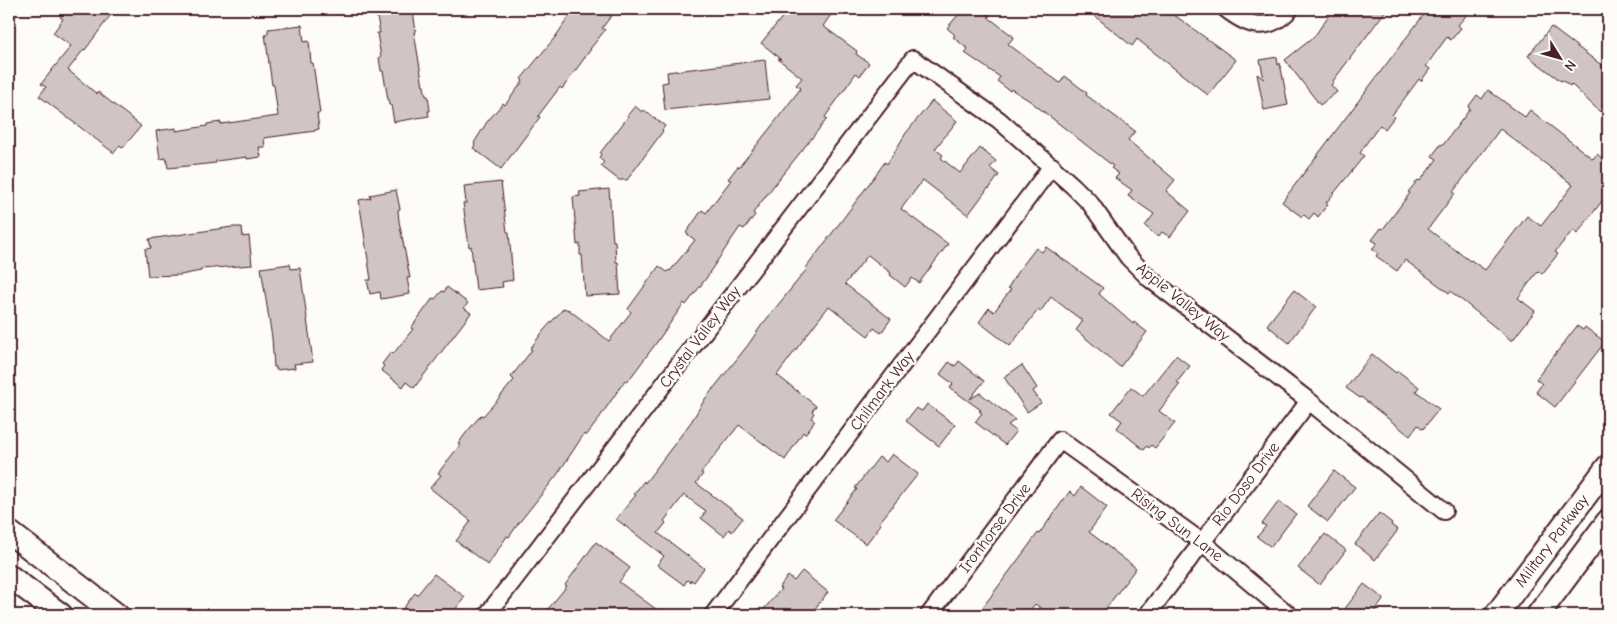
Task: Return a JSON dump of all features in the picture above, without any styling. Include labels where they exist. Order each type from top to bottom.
[{"type":"main road","name":"Military Parkway","points":[[1496,615],[1608,466]]},
{"type":"main road","name":"Military Parkway","points":[[1538,615],[1608,521]]},
{"type":"main road","points":[[9,532],[118,615]]},
{"type":"main road","points":[[9,576],[61,615]]},
{"type":"street","points":[[1226,9],[1245,22],[1265,24],[1280,19],[1290,9]]},
{"type":"street","name":"Apple Valley Way","points":[[913,59],[999,120],[1052,166],[1090,203],[1128,257],[1150,279],[1309,401],[1444,511]]},
{"type":"street","name":"Crystal Valley Way","points":[[487,615],[913,59]]},
{"type":"street","name":"Chilmark Way","points":[[713,615],[1052,166]]},
{"type":"street","name":"Rio Doso Drive","points":[[1146,615],[1309,401]]},
{"type":"street","name":"Rising Sun Lane","points":[[1060,440],[1202,542],[1289,615]]},
{"type":"street","name":"Ironhorse Drive","points":[[929,615],[1060,440]]},
{"type":"building","points":[[67,9],[115,9],[68,70],[141,126],[123,148],[120,145],[114,153],[39,96],[46,87],[41,84],[71,46],[53,33],[63,19],[60,17]]},
{"type":"building","points":[[574,9],[604,9],[612,15],[602,28],[605,30],[562,89],[560,87],[538,116],[540,117],[501,169],[473,148],[474,143],[487,122],[503,103],[505,105],[523,81],[521,79],[556,36]]},
{"type":"building","points":[[789,9],[835,9],[823,26],[857,51],[856,54],[869,63],[860,76],[856,73],[825,117],[827,119],[753,213],[755,215],[744,229],[740,227],[710,273],[686,305],[684,303],[628,381],[625,380],[596,423],[586,436],[584,434],[557,475],[509,537],[507,536],[488,565],[456,541],[471,521],[430,488],[441,475],[438,473],[460,445],[458,444],[466,433],[514,380],[511,377],[532,350],[530,349],[564,308],[568,309],[609,341],[631,312],[628,309],[659,266],[667,272],[670,271],[695,240],[686,233],[702,210],[706,213],[731,180],[728,179],[801,88],[796,85],[802,78],[761,43]]},
{"type":"building","points":[[963,9],[981,9],[990,16],[988,17],[1014,37],[1008,44],[1060,83],[1065,76],[1087,93],[1086,95],[1135,131],[1128,140],[1175,180],[1166,191],[1190,211],[1170,237],[1162,232],[1158,237],[1145,226],[1154,214],[1128,196],[1132,190],[1115,178],[1119,174],[1111,168],[1113,166],[1030,101],[1011,89],[1010,91],[997,81],[1000,77],[965,53],[968,49],[953,37],[955,35],[947,28]]},
{"type":"building","points":[[1086,9],[1166,9],[1236,60],[1208,95],[1137,39],[1132,46]]},
{"type":"building","points":[[1333,9],[1387,9],[1333,81],[1331,85],[1337,92],[1320,105],[1285,60],[1314,37]]},
{"type":"building","points":[[1428,9],[1472,9],[1458,25],[1461,28],[1451,40],[1447,37],[1426,66],[1430,69],[1421,81],[1419,79],[1392,115],[1394,117],[1385,129],[1380,125],[1365,145],[1360,153],[1364,156],[1326,203],[1328,204],[1318,217],[1314,213],[1309,219],[1304,215],[1302,217],[1282,202]]},
{"type":"building","points":[[413,11],[416,32],[414,32],[423,86],[426,96],[428,96],[430,111],[428,111],[429,116],[394,122],[383,71],[381,71],[377,33],[380,33],[377,17]]},
{"type":"building","points":[[302,25],[304,42],[309,41],[311,63],[313,63],[320,113],[317,113],[319,129],[264,138],[265,147],[259,147],[261,157],[247,159],[247,157],[216,161],[216,163],[168,168],[166,158],[160,159],[156,131],[176,128],[176,131],[207,126],[207,124],[221,122],[221,124],[278,116],[265,34],[268,34],[268,29]]},
{"type":"building","points":[[1551,27],[1608,70],[1608,113],[1603,109],[1600,112],[1571,84],[1570,86],[1561,81],[1528,56]]},
{"type":"building","points":[[1277,57],[1278,65],[1280,63],[1288,105],[1264,110],[1257,74],[1264,79],[1260,60]]},
{"type":"building","points":[[765,60],[769,99],[665,110],[662,83],[668,82],[667,72]]},
{"type":"building","points":[[1488,90],[1525,117],[1530,110],[1593,159],[1597,154],[1608,163],[1608,193],[1577,234],[1573,230],[1555,252],[1558,254],[1542,274],[1538,271],[1518,298],[1535,311],[1512,341],[1458,297],[1450,291],[1449,293],[1405,260],[1397,271],[1376,256],[1378,253],[1372,249],[1377,243],[1372,240],[1381,228],[1383,229],[1410,193],[1408,192],[1418,180],[1420,181],[1437,159],[1432,156],[1441,144],[1443,145],[1470,109],[1468,107],[1477,95],[1482,99]],"holes":[[[1500,129],[1573,185],[1541,226],[1527,216],[1485,270],[1428,229]]]},
{"type":"building","points":[[932,101],[957,121],[935,149],[943,155],[941,158],[960,173],[980,148],[996,161],[990,168],[999,175],[968,215],[923,180],[901,209],[948,244],[919,283],[912,278],[905,287],[868,255],[845,284],[891,319],[881,333],[874,328],[868,336],[829,306],[777,375],[816,406],[812,411],[814,413],[811,418],[815,421],[805,434],[803,432],[785,460],[739,425],[701,473],[703,474],[696,483],[743,518],[732,532],[729,529],[724,536],[701,518],[706,511],[684,495],[664,521],[666,523],[658,533],[704,568],[694,582],[687,580],[684,585],[657,565],[664,556],[616,519],[691,422],[705,399],[807,269],[885,162],[887,164],[906,133]]},
{"type":"building","points":[[635,106],[642,112],[644,110],[665,126],[627,180],[619,180],[601,166],[604,162],[599,158],[600,153]]},
{"type":"building","points":[[501,182],[507,232],[509,232],[513,280],[502,282],[503,287],[476,290],[471,246],[469,247],[463,203],[466,203],[464,186]]},
{"type":"building","points":[[609,189],[620,294],[585,296],[582,255],[580,255],[580,244],[577,245],[573,197],[580,196],[579,192]]},
{"type":"building","points":[[396,190],[400,209],[398,210],[399,221],[410,278],[407,278],[410,294],[381,299],[380,292],[370,294],[367,280],[371,280],[359,200],[371,198],[370,195]]},
{"type":"building","points":[[242,227],[243,237],[249,236],[252,265],[201,269],[201,271],[180,275],[148,276],[145,249],[151,248],[149,239]]},
{"type":"building","points":[[1046,247],[1103,288],[1099,294],[1133,324],[1134,322],[1147,332],[1120,367],[1076,330],[1083,321],[1051,297],[1040,312],[1038,310],[1010,346],[979,322],[989,308],[994,312],[1011,289],[1008,288],[1016,274],[1036,248],[1042,252]]},
{"type":"building","points":[[290,264],[291,269],[300,268],[313,362],[294,364],[295,368],[276,370],[276,367],[274,367],[272,338],[261,268]]},
{"type":"building","points":[[447,287],[468,303],[464,308],[471,313],[414,388],[406,382],[403,387],[381,370],[384,366],[382,364],[391,352],[393,354],[413,329],[411,328],[433,298],[435,299],[442,291],[444,292]]},
{"type":"building","points":[[1294,290],[1316,307],[1289,343],[1267,325]]},
{"type":"building","points":[[1577,326],[1583,330],[1585,327],[1605,342],[1555,407],[1536,392],[1542,384],[1536,379]]},
{"type":"building","points":[[1372,354],[1396,373],[1398,371],[1419,387],[1416,391],[1439,409],[1423,429],[1418,425],[1410,436],[1361,397],[1346,388]]},
{"type":"building","points":[[1176,355],[1190,366],[1177,382],[1180,384],[1159,411],[1175,423],[1155,448],[1151,445],[1149,448],[1147,446],[1144,450],[1117,428],[1122,421],[1111,413],[1131,387],[1143,396]]},
{"type":"building","points":[[959,361],[984,381],[970,399],[980,393],[1015,420],[1008,425],[1016,431],[1005,445],[975,422],[982,413],[979,411],[981,410],[950,388],[953,384],[940,374],[949,362],[955,366]]},
{"type":"building","points":[[1022,365],[1037,388],[1033,391],[1041,403],[1027,412],[1004,377]]},
{"type":"building","points":[[927,404],[955,425],[939,446],[906,421],[916,408],[922,411]]},
{"type":"building","points":[[892,454],[918,474],[879,523],[881,524],[866,544],[833,520],[879,457],[886,462]]},
{"type":"building","points":[[1334,471],[1355,487],[1328,522],[1307,506]]},
{"type":"building","points":[[1081,487],[1107,507],[1089,532],[1136,568],[1101,615],[1051,615],[1035,604],[1026,615],[977,615],[1070,491],[1075,496]]},
{"type":"building","points":[[1279,501],[1296,514],[1271,547],[1257,537],[1266,526],[1262,524]]},
{"type":"building","points":[[1379,513],[1398,530],[1375,560],[1355,544]]},
{"type":"building","points":[[1325,534],[1346,550],[1320,585],[1298,568]]},
{"type":"building","points":[[596,542],[630,568],[619,582],[664,615],[543,615],[567,586],[565,585]]},
{"type":"building","points":[[802,571],[828,592],[810,615],[759,615],[781,589],[779,588],[788,576],[794,581]]},
{"type":"building","points":[[434,574],[465,597],[451,615],[398,615],[415,593],[417,595]]},
{"type":"building","points":[[1364,584],[1384,599],[1372,615],[1340,615]]}]
